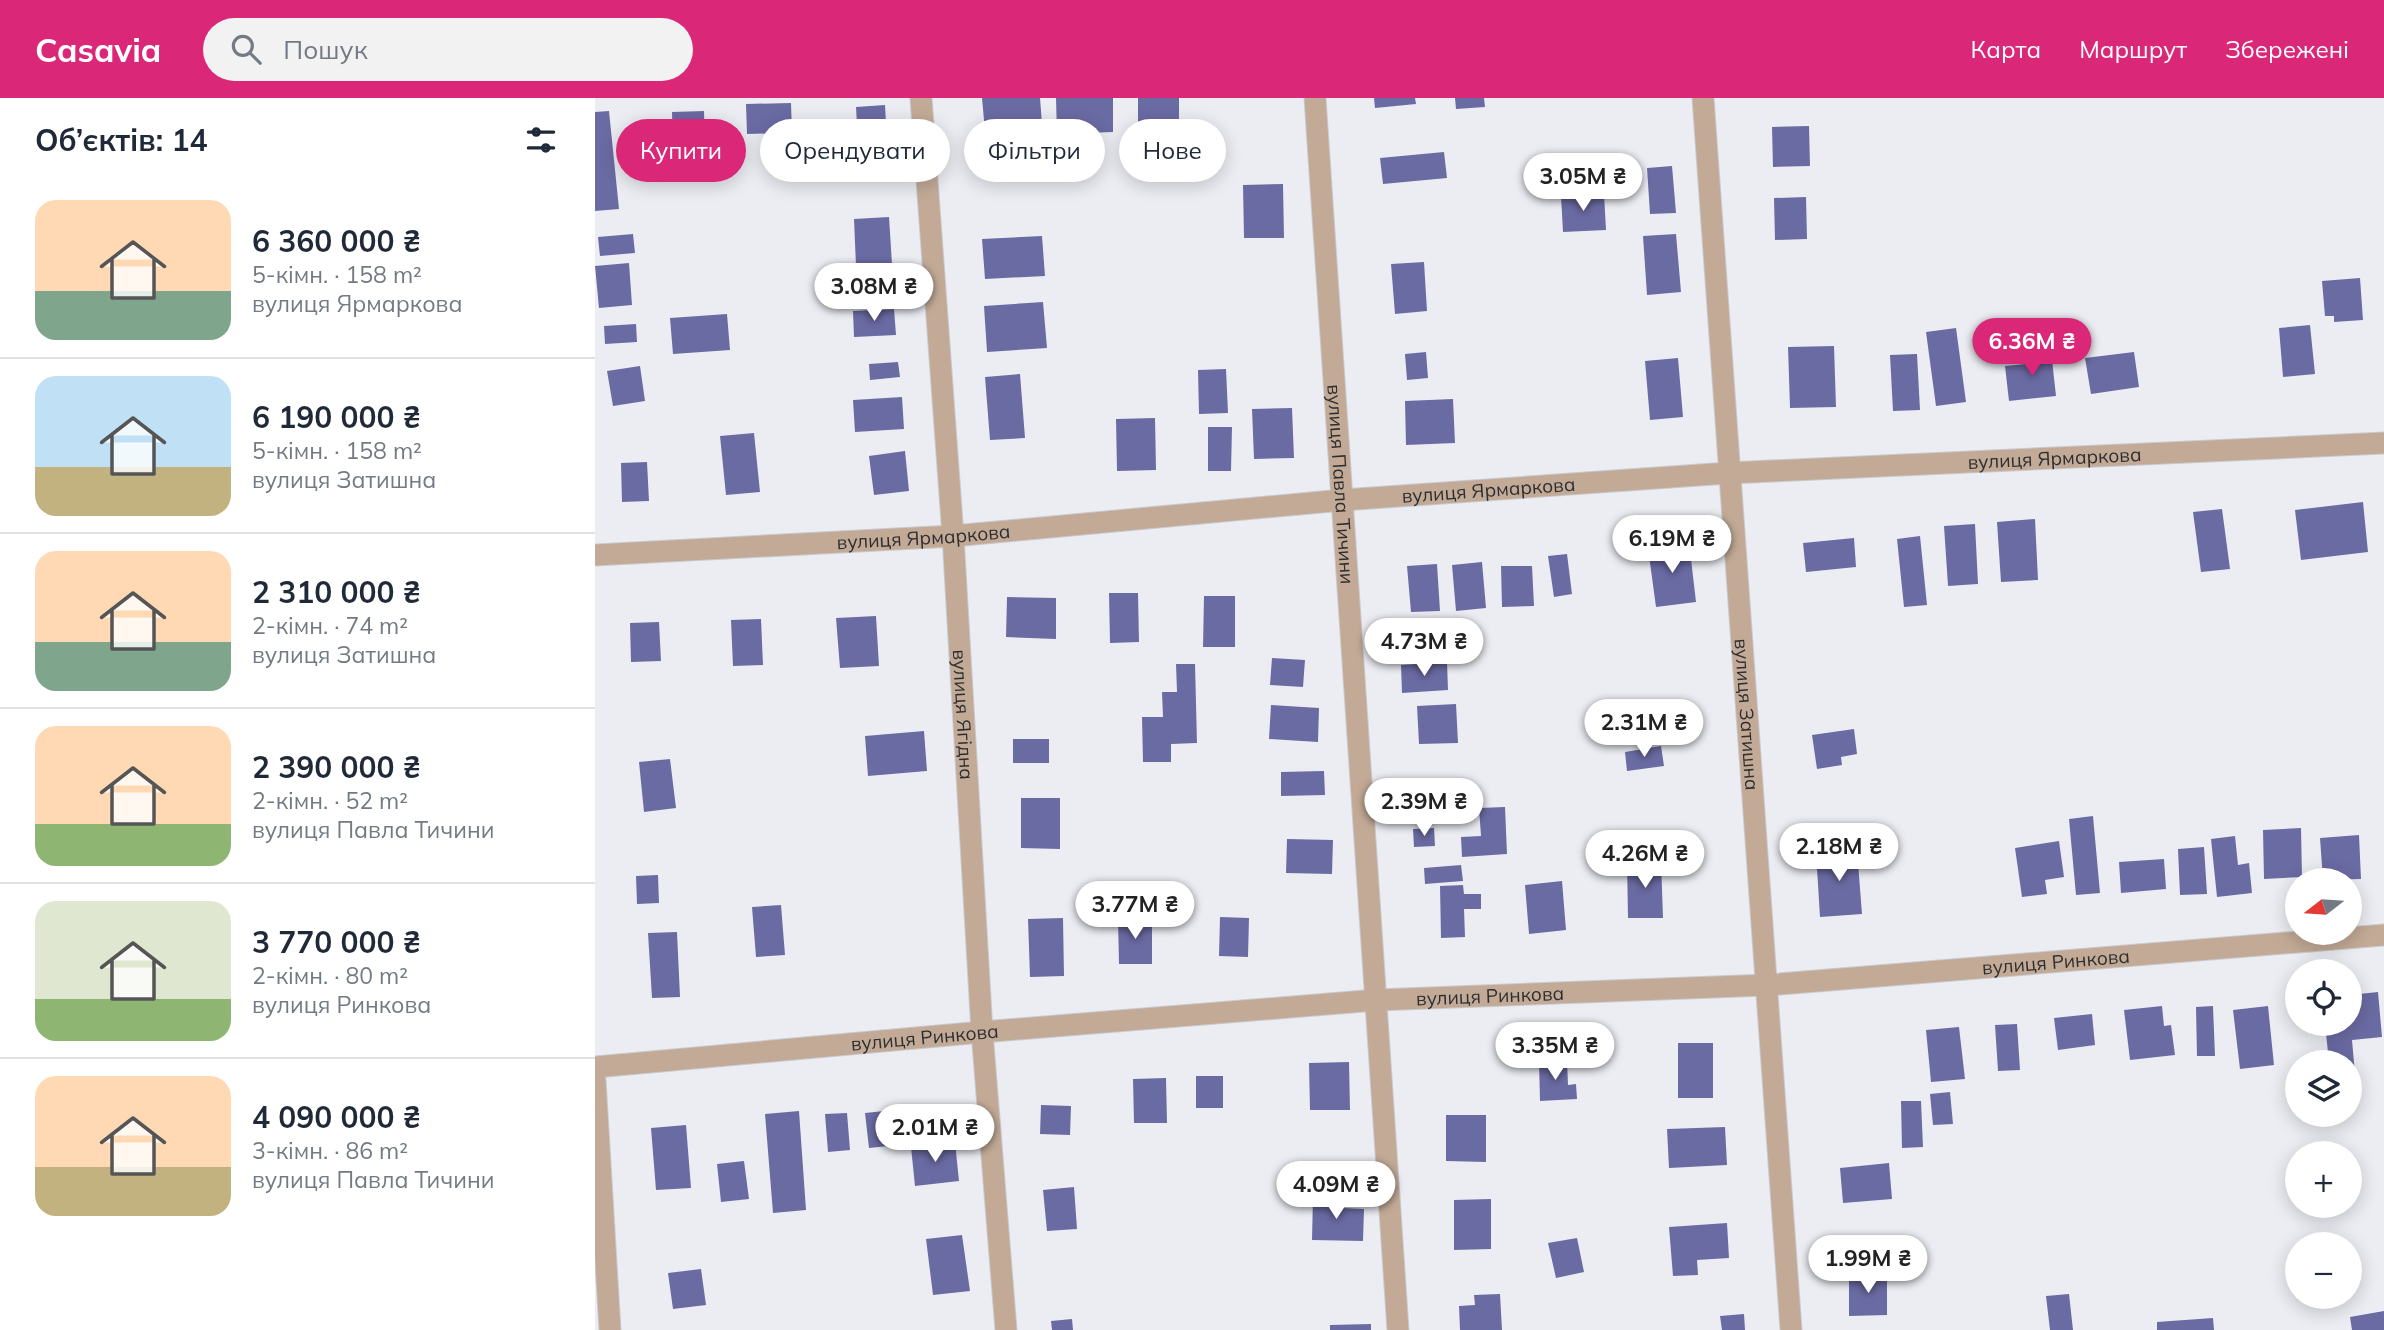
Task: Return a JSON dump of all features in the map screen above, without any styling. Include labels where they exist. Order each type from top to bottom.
[{"type":"street","name":"вулиця Ягідна","points":[[921,98],[953,536],[982,1032],[1006,1330]]},
{"type":"street","name":"вулиця Павла Тичини","points":[[1315,98],[1398,1330]]},
{"type":"street","name":"вулиця Затишна","points":[[1703,98],[1791,1330]]},
{"type":"street","name":"вулиця Ярмаркова","points":[[595,555],[953,536],[1343,500],[1728,473],[2384,443]]},
{"type":"street","name":"вулиця Ринкова","points":[[595,1067],[1377,1000],[1767,985],[2384,935]]},
{"type":"street","points":[[595,1080],[610,1330]]},
{"type":"building","points":[[982,98],[1040,98],[1042,119],[984,119]]},
{"type":"building","points":[[1056,98],[1113,98],[1113,132],[1105,132],[1105,119],[1057,119]]},
{"type":"building","points":[[1138,98],[1179,98],[1179,119],[1138,119]]},
{"type":"building","points":[[1374,98],[1415,98],[1416,104],[1375,108]]},
{"type":"building","points":[[1455,98],[1484,98],[1485,107],[1456,109]]},
{"type":"building","points":[[791,103],[792,119],[760,119],[760,134],[747,134],[746,104]]},
{"type":"building","points":[[885,105],[886,119],[857,119],[856,107]]},
{"type":"building","points":[[609,111],[619,209],[595,211],[595,112]]},
{"type":"building","points":[[704,111],[704,119],[672,119],[672,112]]},
{"type":"building","points":[[1809,126],[1810,166],[1773,167],[1772,127]]},
{"type":"building","points":[[1444,152],[1447,178],[1383,184],[1380,158]]},
{"type":"building","points":[[1672,166],[1676,213],[1650,214],[1647,168]]},
{"type":"building","points":[[1283,184],[1284,238],[1244,238],[1243,185]]},
{"type":"building","points":[[1604,194],[1606,230],[1563,232],[1561,196]]},
{"type":"building","points":[[1806,197],[1807,239],[1775,240],[1774,198]]},
{"type":"building","points":[[889,217],[892,264],[856,266],[854,219]]},
{"type":"building","points":[[633,234],[635,253],[600,256],[598,237]]},
{"type":"building","points":[[1676,234],[1681,292],[1647,295],[1643,236]]},
{"type":"building","points":[[1042,236],[1045,276],[985,279],[982,239]]},
{"type":"building","points":[[1424,262],[1427,311],[1395,314],[1391,264]]},
{"type":"building","points":[[629,263],[632,305],[599,308],[595,266]]},
{"type":"building","points":[[2360,278],[2363,320],[2334,322],[2334,316],[2325,316],[2322,281]]},
{"type":"building","points":[[1043,302],[1047,348],[987,352],[984,306]]},
{"type":"building","points":[[894,309],[896,335],[854,337],[853,311]]},
{"type":"building","points":[[727,314],[730,350],[673,354],[670,318]]},
{"type":"building","points":[[636,324],[637,342],[605,344],[604,326]]},
{"type":"building","points":[[2310,325],[2315,374],[2283,377],[2279,328]]},
{"type":"building","points":[[1956,328],[1966,402],[1936,406],[1926,332]]},
{"type":"building","points":[[1834,346],[1836,407],[1790,408],[1788,347]]},
{"type":"building","points":[[2051,351],[2056,396],[2009,401],[2005,366],[2027,364],[2026,354]]},
{"type":"building","points":[[1426,352],[1428,378],[1407,380],[1405,354]]},
{"type":"building","points":[[2134,352],[2139,387],[2091,394],[2085,358]]},
{"type":"building","points":[[1917,354],[1920,410],[1893,411],[1890,355]]},
{"type":"building","points":[[1678,358],[1683,417],[1650,420],[1645,361]]},
{"type":"building","points":[[898,362],[900,377],[870,380],[869,364]]},
{"type":"building","points":[[640,366],[645,401],[613,406],[607,371]]},
{"type":"building","points":[[1226,369],[1228,413],[1199,414],[1198,370]]},
{"type":"building","points":[[1020,374],[1025,438],[990,440],[985,377]]},
{"type":"building","points":[[902,397],[904,429],[855,432],[853,400]]},
{"type":"building","points":[[1453,399],[1455,443],[1406,445],[1405,401]]},
{"type":"building","points":[[1292,408],[1294,458],[1254,459],[1252,409]]},
{"type":"building","points":[[1155,418],[1156,470],[1117,471],[1116,419]]},
{"type":"building","points":[[1208,427],[1232,427],[1231,471],[1208,471]]},
{"type":"building","points":[[754,433],[760,492],[726,495],[720,436]]},
{"type":"building","points":[[905,451],[909,491],[874,495],[869,456]]},
{"type":"building","points":[[647,462],[649,501],[622,502],[621,463]]},
{"type":"building","points":[[2363,502],[2368,552],[2301,560],[2295,510]]},
{"type":"building","points":[[2222,509],[2230,569],[2201,572],[2193,512]]},
{"type":"building","points":[[2035,519],[2038,580],[2001,582],[1997,522]]},
{"type":"building","points":[[1975,524],[1978,584],[1948,586],[1944,526]]},
{"type":"building","points":[[1920,536],[1927,605],[1904,607],[1897,539]]},
{"type":"building","points":[[1854,538],[1856,567],[1806,572],[1803,543]]},
{"type":"building","points":[[1689,542],[1696,602],[1656,607],[1648,548]]},
{"type":"building","points":[[1567,554],[1572,594],[1554,597],[1548,556]]},
{"type":"building","points":[[1482,562],[1486,608],[1456,611],[1452,565]]},
{"type":"building","points":[[1437,564],[1440,611],[1411,612],[1407,566]]},
{"type":"building","points":[[1501,566],[1532,566],[1534,606],[1502,607]]},
{"type":"building","points":[[1109,593],[1138,593],[1139,642],[1110,643]]},
{"type":"building","points":[[1204,596],[1235,596],[1235,647],[1203,647]]},
{"type":"building","points":[[1007,597],[1056,598],[1056,639],[1006,637]]},
{"type":"building","points":[[876,616],[879,666],[840,668],[836,618]]},
{"type":"building","points":[[761,619],[763,665],[733,666],[731,620]]},
{"type":"building","points":[[659,622],[661,661],[631,662],[630,623]]},
{"type":"building","points":[[1272,658],[1305,660],[1303,687],[1270,685]]},
{"type":"building","points":[[1447,662],[1448,690],[1402,693],[1401,665]]},
{"type":"building","points":[[1176,664],[1195,664],[1197,743],[1171,744],[1171,762],[1143,762],[1142,717],[1163,717],[1162,692],[1177,692]]},
{"type":"building","points":[[1456,704],[1458,743],[1419,744],[1417,706]]},
{"type":"building","points":[[1271,705],[1319,708],[1318,742],[1269,739]]},
{"type":"building","points":[[1854,729],[1857,754],[1841,757],[1842,765],[1817,769],[1812,735]]},
{"type":"building","points":[[924,731],[927,771],[868,776],[865,736]]},
{"type":"building","points":[[1013,739],[1049,739],[1049,763],[1013,763]]},
{"type":"building","points":[[1661,746],[1664,766],[1627,771],[1625,752]]},
{"type":"building","points":[[670,759],[676,808],[644,812],[639,762]]},
{"type":"building","points":[[1324,771],[1325,795],[1281,796],[1281,772]]},
{"type":"building","points":[[1021,798],[1060,798],[1060,849],[1021,848]]},
{"type":"building","points":[[1505,807],[1507,854],[1462,857],[1461,837],[1481,836],[1479,808]]},
{"type":"building","points":[[2093,816],[2100,893],[2076,895],[2069,819]]},
{"type":"building","points":[[1434,828],[1435,846],[1414,847],[1413,829]]},
{"type":"building","points":[[2301,828],[2302,868],[2285,868],[2285,878],[2264,879],[2263,830]]},
{"type":"building","points":[[2359,835],[2360,868],[2322,868],[2320,838]]},
{"type":"building","points":[[2235,836],[2238,865],[2249,863],[2252,893],[2217,897],[2211,839]]},
{"type":"building","points":[[1287,839],[1333,840],[1332,874],[1286,873]]},
{"type":"building","points":[[2059,841],[2064,877],[2045,880],[2047,894],[2022,897],[2015,848]]},
{"type":"building","points":[[2204,847],[2207,894],[2180,895],[2178,849]]},
{"type":"building","points":[[1857,850],[1862,914],[1820,917],[1816,852]]},
{"type":"building","points":[[2164,859],[2166,889],[2121,893],[2119,862]]},
{"type":"building","points":[[1661,861],[1663,918],[1628,918],[1627,862]]},
{"type":"building","points":[[1461,865],[1463,881],[1425,884],[1424,868]]},
{"type":"building","points":[[658,875],[659,903],[637,904],[636,876]]},
{"type":"building","points":[[1562,881],[1566,930],[1529,934],[1525,885]]},
{"type":"building","points":[[1463,885],[1464,894],[1481,894],[1481,909],[1464,909],[1465,937],[1441,938],[1440,886]]},
{"type":"building","points":[[781,905],[785,955],[756,957],[752,907]]},
{"type":"building","points":[[1220,917],[1249,918],[1248,957],[1219,956]]},
{"type":"building","points":[[1063,918],[1064,976],[1030,977],[1028,919]]},
{"type":"building","points":[[1118,918],[1152,918],[1152,964],[1119,964]]},
{"type":"building","points":[[677,932],[680,997],[652,998],[648,933]]},
{"type":"building","points":[[2378,992],[2382,1037],[2352,1040],[2353,1050],[2328,1050],[2326,1036],[2362,1036],[2362,994]]},
{"type":"building","points":[[2162,1006],[2164,1026],[2171,1025],[2175,1055],[2130,1060],[2124,1010]]},
{"type":"building","points":[[2213,1006],[2215,1056],[2197,1056],[2196,1007]]},
{"type":"building","points":[[2268,1006],[2274,1065],[2240,1069],[2233,1010]]},
{"type":"building","points":[[2092,1014],[2095,1045],[2058,1050],[2054,1018]]},
{"type":"building","points":[[2017,1024],[2020,1070],[1998,1071],[1995,1025]]},
{"type":"building","points":[[1959,1027],[1965,1079],[1931,1082],[1926,1030]]},
{"type":"building","points":[[1678,1043],[1713,1043],[1713,1098],[1678,1098]]},
{"type":"building","points":[[1567,1060],[1568,1085],[1576,1084],[1577,1099],[1540,1101],[1539,1061]]},
{"type":"building","points":[[1349,1062],[1350,1110],[1310,1110],[1309,1063]]},
{"type":"building","points":[[1196,1076],[1223,1076],[1223,1108],[1196,1108]]},
{"type":"building","points":[[1166,1078],[1167,1123],[1134,1123],[1133,1079]]},
{"type":"building","points":[[1950,1092],[1953,1124],[1933,1125],[1930,1094]]},
{"type":"building","points":[[1901,1101],[1921,1101],[1923,1147],[1902,1148]]},
{"type":"building","points":[[1041,1105],[1071,1106],[1070,1135],[1040,1134]]},
{"type":"building","points":[[894,1110],[898,1145],[869,1148],[865,1113]]},
{"type":"building","points":[[799,1111],[806,1210],[773,1213],[765,1114]]},
{"type":"building","points":[[847,1113],[850,1150],[828,1152],[825,1114]]},
{"type":"building","points":[[1446,1115],[1486,1115],[1486,1162],[1446,1161]]},
{"type":"building","points":[[686,1125],[691,1188],[656,1190],[651,1128]]},
{"type":"building","points":[[1725,1127],[1727,1165],[1669,1168],[1667,1129]]},
{"type":"building","points":[[955,1142],[959,1181],[915,1186],[911,1147]]},
{"type":"building","points":[[744,1161],[749,1199],[721,1202],[717,1164]]},
{"type":"building","points":[[1889,1163],[1892,1199],[1843,1203],[1840,1168]]},
{"type":"building","points":[[1074,1187],[1077,1229],[1047,1231],[1043,1190]]},
{"type":"building","points":[[1313,1196],[1342,1197],[1342,1208],[1364,1209],[1363,1241],[1312,1240]]},
{"type":"building","points":[[1491,1199],[1491,1249],[1454,1250],[1454,1200]]},
{"type":"building","points":[[1727,1223],[1729,1258],[1697,1260],[1698,1275],[1673,1276],[1669,1227]]},
{"type":"building","points":[[962,1235],[970,1291],[933,1295],[926,1239]]},
{"type":"building","points":[[1577,1238],[1584,1272],[1556,1278],[1548,1243]]},
{"type":"building","points":[[701,1269],[706,1305],[673,1309],[668,1273]]},
{"type":"building","points":[[1887,1274],[1887,1315],[1849,1316],[1849,1275]]},
{"type":"building","points":[[1500,1294],[1502,1330],[1460,1330],[1459,1306],[1475,1305],[1474,1295]]},
{"type":"building","points":[[2069,1294],[2073,1330],[2050,1330],[2046,1296]]},
{"type":"building","points":[[2384,1311],[2384,1330],[2352,1330],[2350,1317]]},
{"type":"building","points":[[1744,1314],[1745,1330],[1722,1330],[1720,1316]]},
{"type":"building","points":[[2213,1318],[2214,1330],[2157,1330],[2157,1322]]},
{"type":"building","points":[[1072,1319],[1073,1330],[1052,1330],[1051,1321]]},
{"type":"building","points":[[1371,1324],[1371,1330],[1330,1330],[1330,1325]]}]
